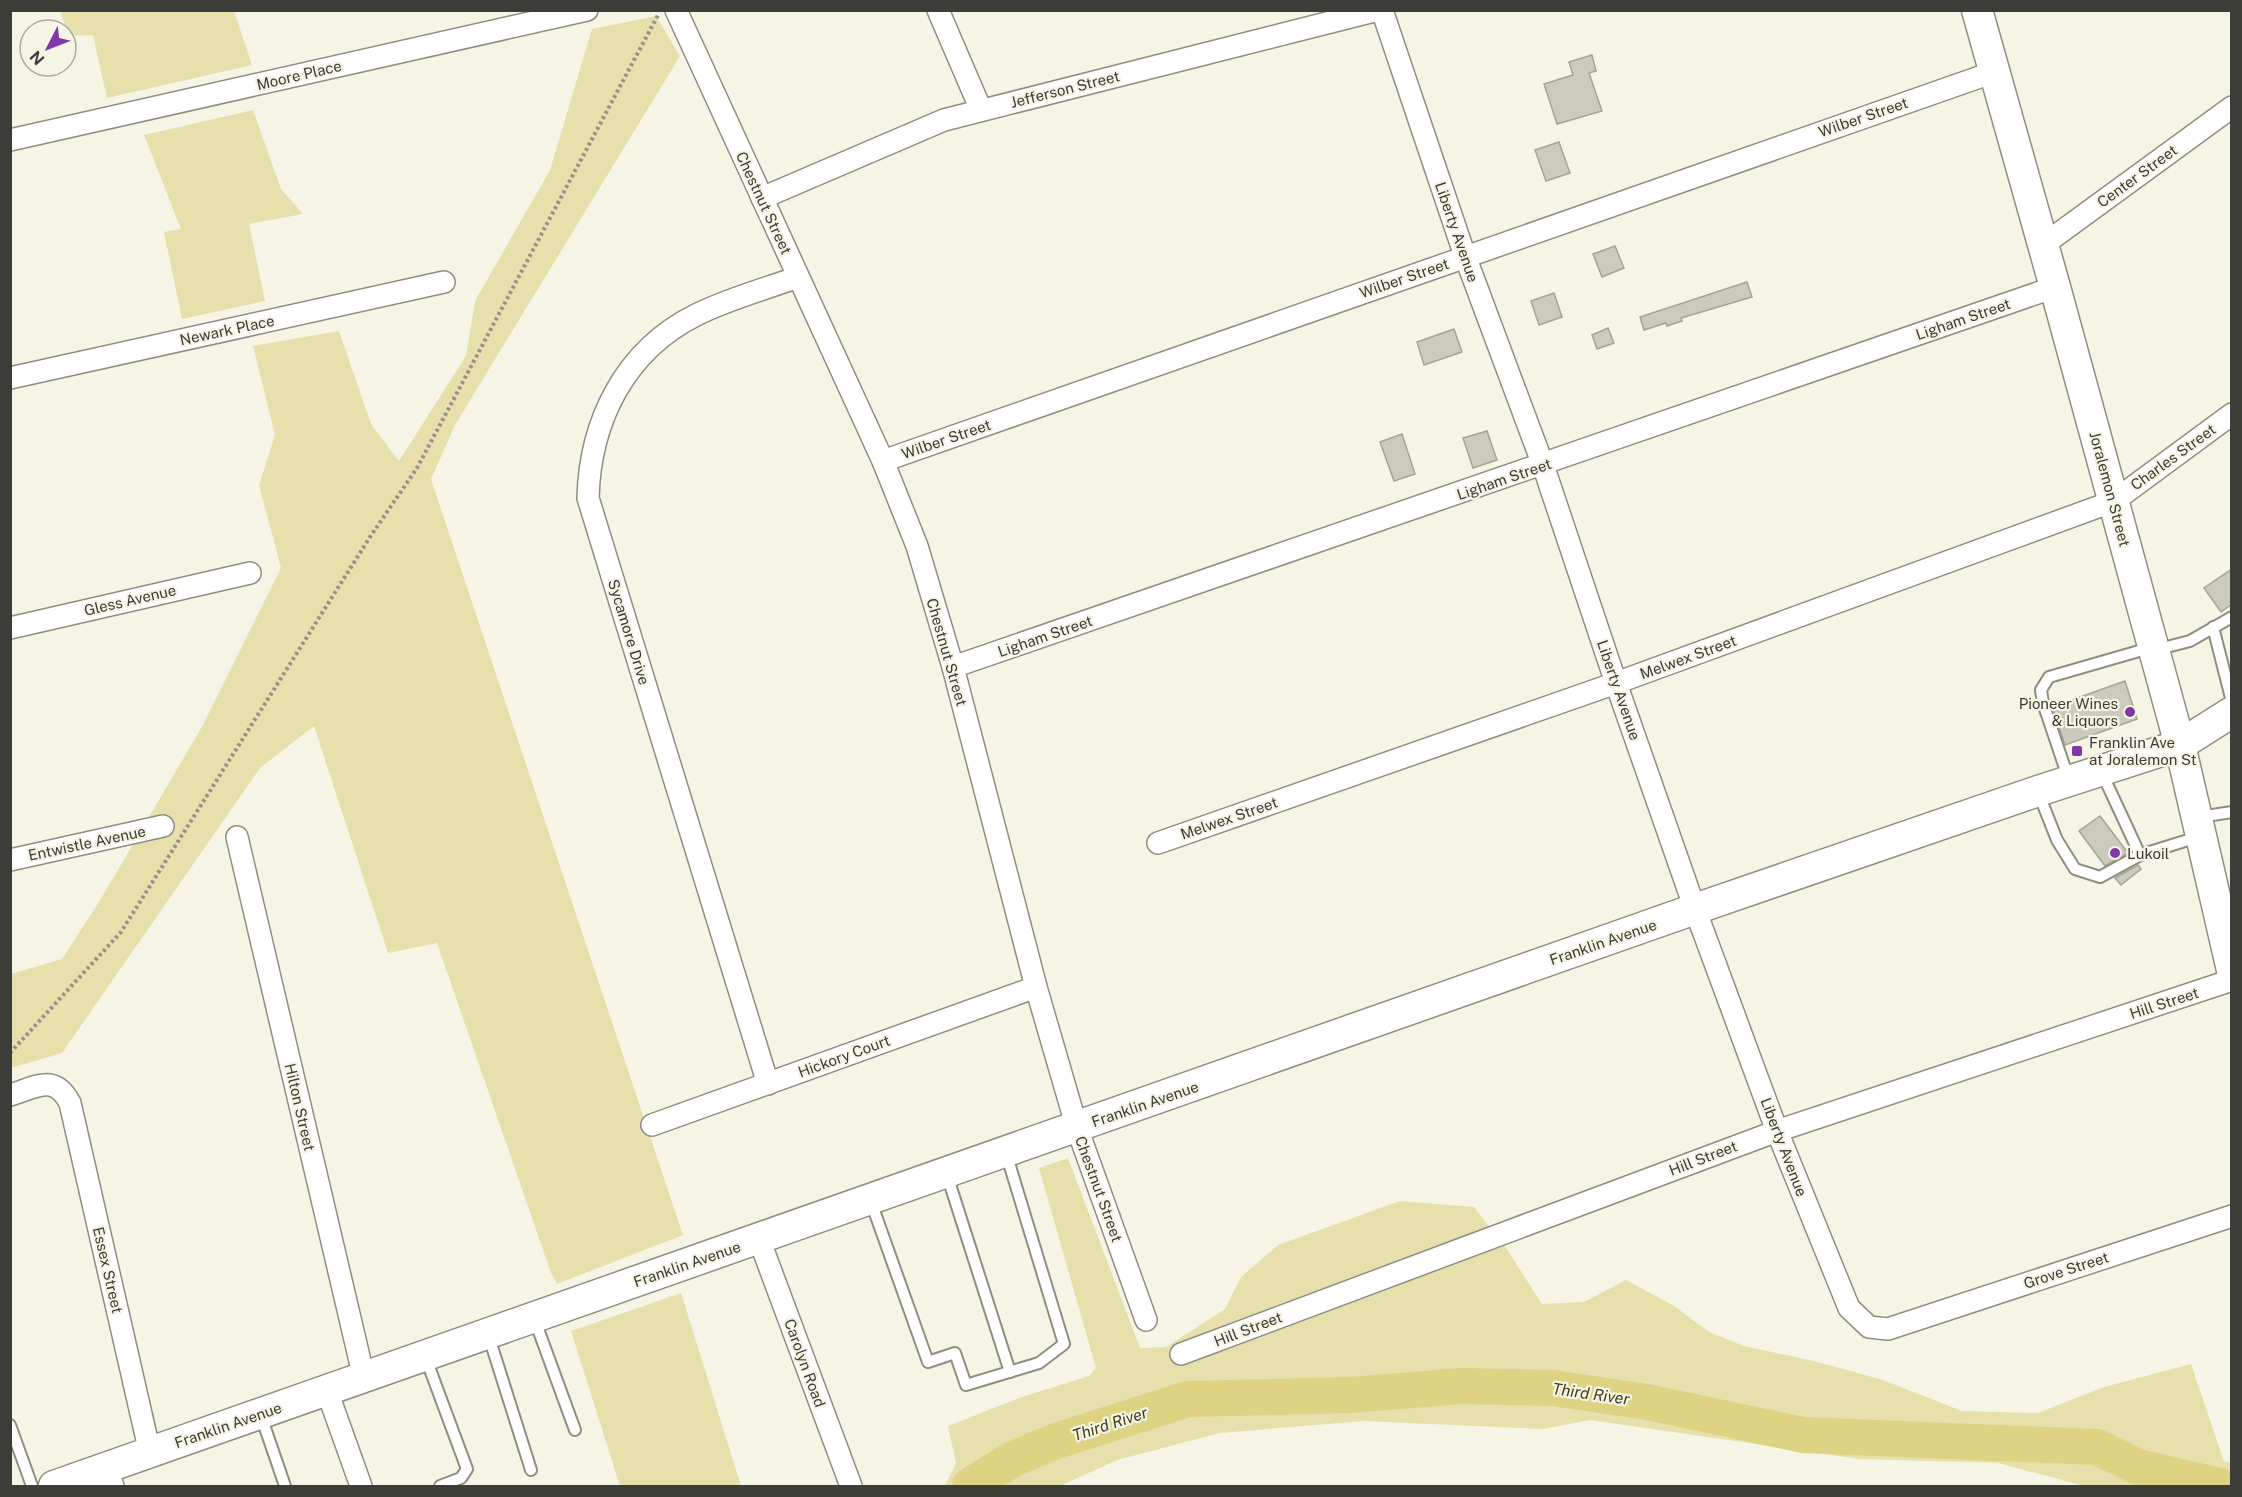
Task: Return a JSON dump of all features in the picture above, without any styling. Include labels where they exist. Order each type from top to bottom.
[{"type":"main road","name":"Joralemon Street","points":[[1977,10],[2180,745],[2230,954]]},
{"type":"main road","name":"Franklin Avenue","points":[[54,1486],[110,1477],[150,1452],[1695,909],[2038,791],[2180,745],[2232,712]]},
{"type":"street","name":"Moore Place","points":[[10,140],[587,10]]},
{"type":"street","name":"Chestnut Street","points":[[676,10],[883,461],[917,546],[953,667],[1036,987],[1077,1128],[1146,1320]]},
{"type":"street","points":[[938,10],[981,110]]},
{"type":"street","name":"Jefferson Street","points":[[762,198],[944,120],[1380,10]]},
{"type":"street","name":"Liberty Avenue","points":[[1380,10],[1465,256],[1543,465],[1695,909],[1777,1131],[1849,1308],[1869,1327],[1888,1329],[1901,1324]]},
{"type":"street","name":"Wilber Street","points":[[883,461],[1994,72]]},
{"type":"street","name":"Center Street","points":[[2043,245],[2232,107]]},
{"type":"street","name":"Sycamore Drive","points":[[768,1084],[588,498],[591,458],[602,418],[621,381],[647,350],[663,336],[696,315],[798,277]]},
{"type":"street","name":"Newark Place","points":[[10,378],[444,282]]},
{"type":"street","name":"Ligham Street","points":[[953,667],[2055,287]]},
{"type":"street","name":"Charles Street","points":[[2114,501],[2232,414]]},
{"type":"street","name":"Melwex Street","points":[[1158,843],[1616,683],[2114,501]]},
{"type":"street","name":"Gless Avenue","points":[[10,628],[250,573]]},
{"type":"street","name":"Entwistle Avenue","points":[[10,860],[163,826]]},
{"type":"street","name":"Hilton Street","points":[[237,837],[364,1378]]},
{"type":"street","name":"Hill Street","points":[[1181,1354],[1777,1131],[2232,980]]},
{"type":"street","name":"Hickory Court","points":[[652,1125],[1036,987]]},
{"type":"street","name":"Essex Street","points":[[10,1095],[48,1083],[61,1089],[70,1103],[150,1452]]},
{"type":"street","name":"Grove Street","points":[[1901,1324],[2232,1215]]},
{"type":"street","name":"Carolyn Road","points":[[759,1239],[851,1486]]},
{"type":"street","points":[[327,1390],[355,1485]]},
{"type":"lane","points":[[2070,781],[2043,703],[2041,690],[2049,677],[2190,641],[2232,617]]},
{"type":"lane","points":[[2213,627],[2232,702]]},
{"type":"lane","points":[[2101,771],[2140,855]]},
{"type":"lane","points":[[2038,791],[2057,840],[2075,869],[2100,877],[2140,855],[2232,812]]},
{"type":"lane","points":[[870,1200],[928,1362],[955,1353],[966,1385],[1039,1363],[1064,1344],[1006,1153]]},
{"type":"lane","points":[[947,1173],[1010,1372]]},
{"type":"lane","points":[[534,1318],[575,1430]]},
{"type":"lane","points":[[488,1334],[531,1470]]},
{"type":"lane","points":[[425,1356],[467,1469],[462,1478],[440,1486]]},
{"type":"lane","points":[[260,1414],[285,1486]]},
{"type":"lane","points":[[10,1425],[32,1486]]},
{"type":"path","points":[[10,1053],[122,932],[363,547],[417,468],[656,16],[667,10]]},
{"type":"shaded area","points":[[60,11],[234,11],[252,65],[107,98],[93,35],[78,36],[78,18],[63,18]]},
{"type":"shaded area","points":[[656,16],[680,56],[455,425],[431,479],[683,1235],[557,1284],[551,1273],[437,943],[388,953],[314,726],[260,768],[62,1053],[11,1068],[11,974],[62,959],[99,902],[203,725],[281,568],[259,485],[275,435],[253,346],[339,331],[371,424],[399,461],[466,356],[475,301],[550,170],[592,29]]},
{"type":"shaded area","points":[[253,110],[281,189],[303,214],[249,224],[265,301],[182,319],[164,232],[181,229],[144,135]]},
{"type":"shaded area","points":[[1068,1158],[1140,1348],[1166,1347],[1225,1309],[1241,1277],[1278,1245],[1400,1201],[1474,1207],[1506,1248],[1542,1304],[1584,1302],[1626,1280],[1674,1306],[1709,1332],[1744,1346],[1814,1361],[1883,1380],[1962,1411],[2038,1413],[2104,1387],[2191,1364],[2224,1462],[2232,1461],[2231,1486],[2084,1486],[1998,1463],[1859,1459],[1590,1420],[1543,1429],[1364,1421],[1220,1433],[1117,1460],[1060,1486],[945,1486],[956,1463],[948,1426],[1019,1398],[1089,1376],[1096,1368],[1039,1168]]},
{"type":"shaded area","points":[[681,1293],[741,1486],[620,1486],[571,1331]]},
{"type":"building","points":[[1592,55],[1596,71],[1589,73],[1602,111],[1557,124],[1544,84],[1573,75],[1569,62]]},
{"type":"building","points":[[1559,142],[1570,173],[1546,181],[1535,150]]},
{"type":"building","points":[[1615,246],[1624,268],[1602,277],[1593,254]]},
{"type":"building","points":[[1747,282],[1752,297],[1681,318],[1682,321],[1667,326],[1666,323],[1644,330],[1640,317]]},
{"type":"building","points":[[1554,293],[1562,317],[1539,325],[1531,301]]},
{"type":"building","points":[[1608,328],[1614,343],[1597,349],[1592,335]]},
{"type":"building","points":[[1454,329],[1462,352],[1424,365],[1417,342]]},
{"type":"building","points":[[1487,431],[1497,460],[1473,468],[1463,438]]},
{"type":"building","points":[[1402,434],[1415,474],[1394,481],[1380,442]]},
{"type":"building","points":[[2232,569],[2232,604],[2221,612],[2204,588]]},
{"type":"building","points":[[2125,681],[2137,719],[2065,745],[2052,707]]},
{"type":"building","points":[[2100,816],[2128,853],[2105,866],[2079,831]]},
{"type":"building","points":[[2138,865],[2141,869],[2121,885],[2115,878]]},
{"type":"waterway","name":"Third River","points":[[970,1486],[1011,1460],[1056,1441],[1188,1399],[1351,1395],[1461,1386],[1553,1388],[1647,1402],[1803,1435],[2097,1447],[2138,1467],[2220,1486]]},
{"type":"place","name":"Pioneer Wines & Liquors","points":[[2130,712]]},
{"type":"place","name":"Franklin Ave at Joralemon St","points":[[2077,751]]},
{"type":"place","name":"Lukoil","points":[[2115,853]]}]
